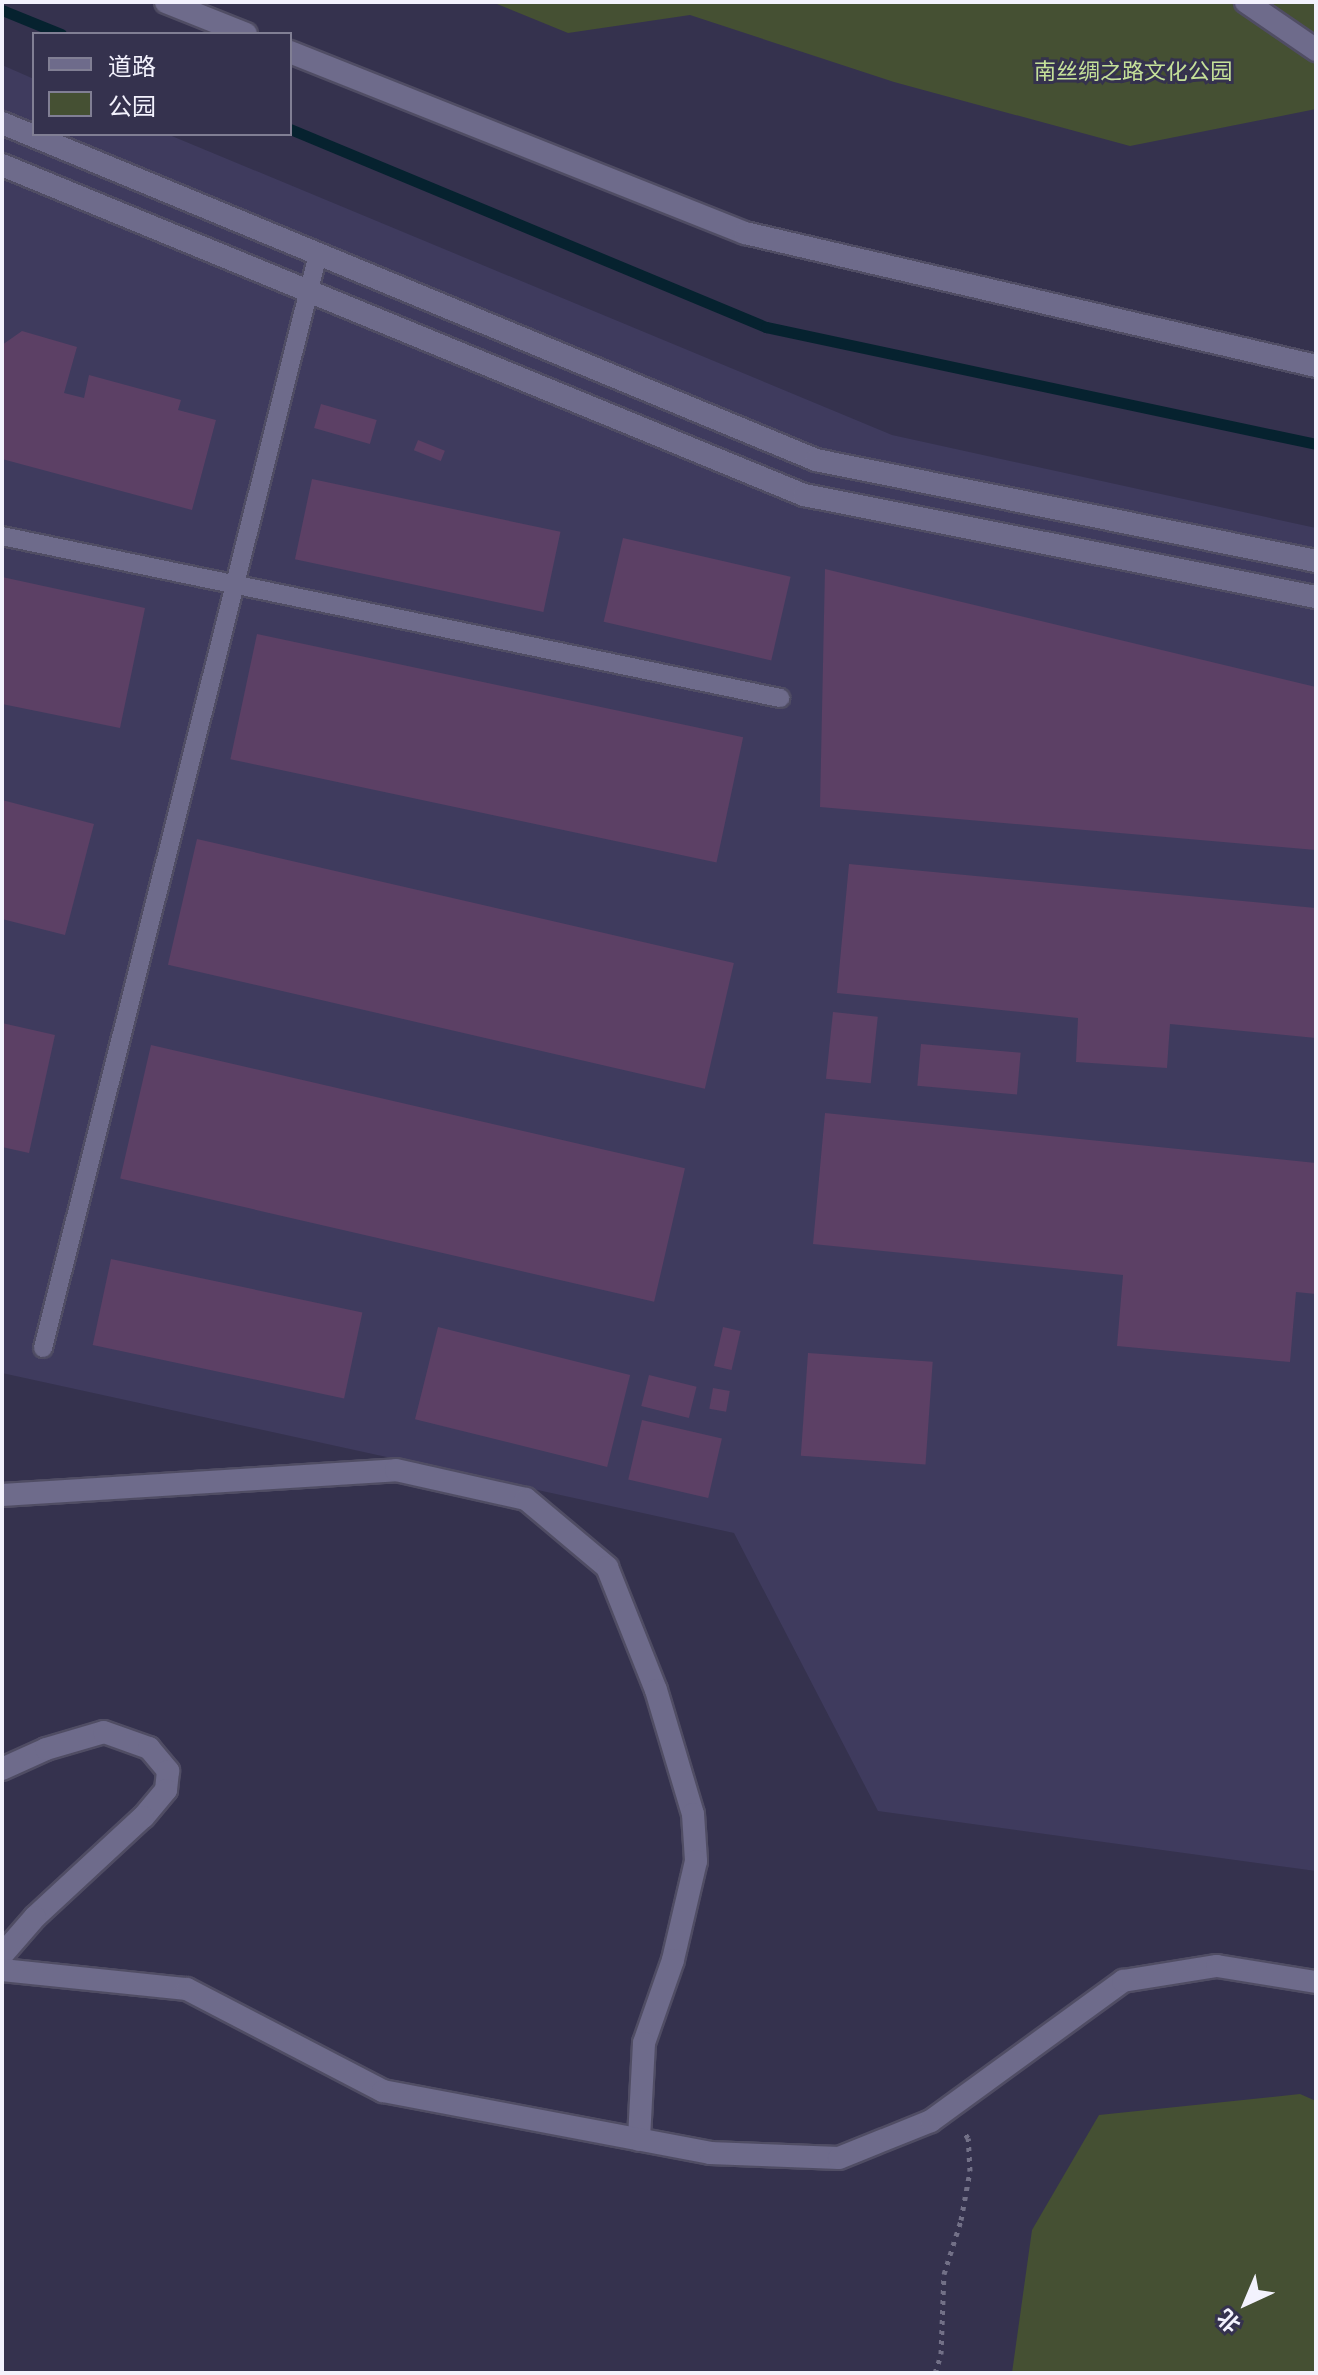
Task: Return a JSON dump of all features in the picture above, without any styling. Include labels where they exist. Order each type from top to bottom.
[{"type":"street","points":[[166,2],[241,32]]},
{"type":"street","points":[[1246,2],[1316,50]]},
{"type":"street","points":[[292,53],[745,233],[1316,366]]},
{"type":"street","points":[[2,123],[32,135]]},
{"type":"street","points":[[33,136],[816,460],[1316,561]]},
{"type":"street","points":[[2,165],[804,495],[1316,597]]},
{"type":"street","points":[[2,1495],[396,1470],[526,1499],[607,1567],[656,1690],[693,1814],[696,1861],[673,1960],[644,2043],[639,2140]]},
{"type":"street","points":[[2,1769],[46,1749],[104,1732],[149,1748],[168,1771],[166,1790],[143,1817],[35,1917],[2,1955]]},
{"type":"street","points":[[2,1970],[187,1989],[383,2091],[710,2153],[839,2158],[931,2121],[1123,1981],[1217,1966],[1316,1982]]},
{"type":"lane","points":[[43,1348],[318,254]]},
{"type":"lane","points":[[2,536],[780,698]]},
{"type":"path","points":[[935,2373],[941,2354],[944,2274],[961,2220],[970,2171],[968,2138],[946,2110]]},
{"type":"shaded area","points":[[2,65],[32,78],[32,136],[172,136],[892,435],[1316,528],[1316,1871],[878,1811],[734,1533],[2,1373]]},
{"type":"green space","name":"南丝绸之路文化公园","points":[[492,2],[1316,2],[1316,109],[1130,146],[894,82],[690,15],[568,33]]},
{"type":"green space","points":[[1300,2094],[1316,2101],[1316,2373],[1012,2373],[1032,2230],[1099,2115]]},
{"type":"building","points":[[22,331],[77,347],[64,393],[84,398],[89,375],[181,400],[178,410],[216,420],[192,510],[2,459],[2,345]]},
{"type":"building","points":[[321,404],[377,420],[370,444],[314,428]]},
{"type":"building","points":[[418,440],[445,451],[441,461],[414,450]]},
{"type":"building","points":[[312,479],[560,532],[543,612],[295,559]]},
{"type":"building","points":[[623,538],[791,577],[771,660],[604,622]]},
{"type":"building","points":[[825,569],[1316,687],[1316,850],[820,807]]},
{"type":"building","points":[[2,577],[145,608],[120,728],[2,704]]},
{"type":"building","points":[[257,634],[743,737],[717,863],[230,759]]},
{"type":"building","points":[[2,800],[94,824],[65,935],[2,919]]},
{"type":"building","points":[[197,839],[734,963],[705,1089],[168,965]]},
{"type":"building","points":[[849,864],[1316,908],[1316,1038],[1170,1024],[1167,1068],[1076,1062],[1078,1018],[837,993]]},
{"type":"building","points":[[833,1012],[878,1017],[871,1083],[826,1079]]},
{"type":"building","points":[[2,1023],[55,1035],[29,1153],[2,1147]]},
{"type":"building","points":[[921,1044],[1021,1053],[1017,1095],[917,1086]]},
{"type":"building","points":[[151,1045],[685,1168],[654,1302],[120,1178]]},
{"type":"building","points":[[825,1113],[1316,1163],[1316,1294],[1296,1292],[1290,1362],[1117,1346],[1123,1275],[813,1244]]},
{"type":"building","points":[[111,1259],[362,1312],[344,1399],[93,1345]]},
{"type":"building","points":[[438,1327],[630,1375],[607,1467],[415,1419]]},
{"type":"building","points":[[723,1327],[741,1331],[732,1370],[714,1366]]},
{"type":"building","points":[[808,1353],[933,1362],[926,1464],[801,1456]]},
{"type":"building","points":[[649,1375],[697,1387],[689,1418],[641,1406]]},
{"type":"building","points":[[713,1388],[730,1391],[726,1412],[709,1409]]},
{"type":"building","points":[[642,1420],[722,1438],[708,1498],[628,1479]]},
{"type":"waterway","points":[[2,10],[56,32]]},
{"type":"waterway","points":[[292,130],[766,327],[1316,444]]}]
